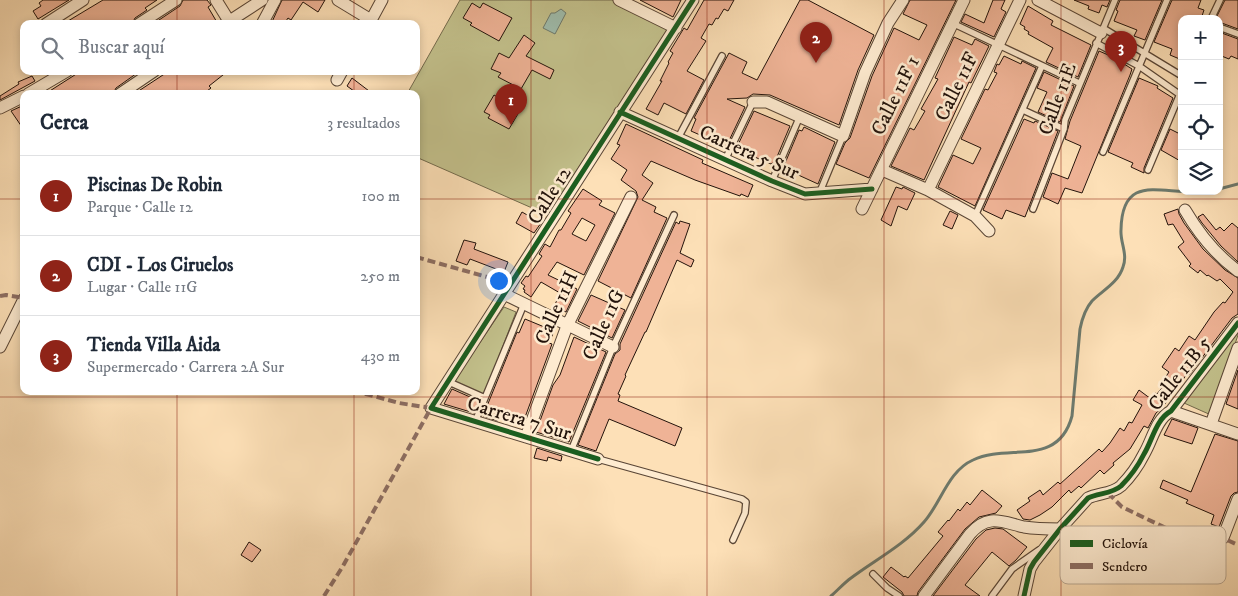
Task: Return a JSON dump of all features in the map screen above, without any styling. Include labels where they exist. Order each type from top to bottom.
[{"type":"street","points":[[52,20],[83,0]]},
{"type":"street","points":[[145,20],[176,0]]},
{"type":"street","points":[[216,0],[226,20]]},
{"type":"street","points":[[230,20],[262,0]]},
{"type":"street","points":[[264,20],[275,0]]},
{"type":"street","points":[[338,0],[367,20]]},
{"type":"street","points":[[371,20],[382,0]]},
{"type":"street","points":[[619,0],[676,28]]},
{"type":"street","name":"Calle 12","points":[[432,408],[693,0]]},
{"type":"street","points":[[753,102],[767,102],[843,136],[865,73],[888,23],[903,0]]},
{"type":"street","name":"Calle 11F 1","points":[[862,209],[964,0]]},
{"type":"street","name":"Calle 11F","points":[[928,190],[1020,0]]},
{"type":"street","points":[[1038,0],[1060,5],[1100,35]]},
{"type":"street","points":[[35,90],[59,75]]},
{"type":"street","points":[[126,90],[148,75]]},
{"type":"street","points":[[0,108],[20,98]]},
{"type":"street","name":"Carrera 5 Sur","points":[[620,112],[805,194],[872,189]]},
{"type":"street","points":[[882,170],[928,190],[975,216],[989,231]]},
{"type":"street","name":"Calle 11H","points":[[526,437],[567,326],[631,197]]},
{"type":"street","points":[[1185,210],[1204,239],[1229,265],[1238,271]]},
{"type":"street","points":[[506,295],[613,347]]},
{"type":"street","points":[[0,347],[20,307]]},
{"type":"street","name":"Calle 11B 5","points":[[1062,526],[1088,498],[1119,488],[1145,454],[1163,418],[1171,411],[1238,323]]},
{"type":"street","points":[[1211,424],[1238,348]]},
{"type":"street","name":"Carrera 7 Sur","points":[[432,408],[598,459]]},
{"type":"street","points":[[1171,411],[1238,434]]},
{"type":"street","points":[[1226,530],[1238,499]]},
{"type":"street","points":[[924,596],[970,534],[984,523],[994,520],[1037,528],[1060,528]]},
{"type":"street","name":"Calle 11B 5","points":[[1045,547],[1060,528]]},
{"type":"street","points":[[1024,596],[1030,569],[1045,547]]},
{"type":"lane","name":"Calle 11E","points":[[1033,209],[1064,129],[1065,120],[1114,0]]},
{"type":"lane","points":[[1103,152],[1167,0]]},
{"type":"lane","points":[[1213,15],[1220,0]]},
{"type":"lane","points":[[952,23],[1080,83]]},
{"type":"lane","points":[[1223,28],[1238,34]]},
{"type":"lane","points":[[1100,35],[1144,52],[1178,73]]},
{"type":"lane","points":[[1100,35],[1138,66],[1178,90]]},
{"type":"lane","points":[[678,139],[722,56]]},
{"type":"lane","points":[[975,216],[1042,66]]},
{"type":"lane","points":[[1148,170],[1178,99]]},
{"type":"lane","points":[[725,160],[753,102]]},
{"type":"lane","points":[[1023,110],[1064,129]]},
{"type":"lane","points":[[772,181],[800,116]]},
{"type":"lane","points":[[820,194],[843,136]]},
{"type":"lane","name":"Calle 11G","points":[[572,451],[613,347],[674,216]]},
{"type":"lane","points":[[475,422],[524,304]]},
{"type":"lane","points":[[449,382],[485,398]]},
{"type":"lane","points":[[598,459],[742,499],[746,502],[745,513],[733,540]]},
{"type":"lane","name":"Calle 11B 5","points":[[992,596],[1012,569],[1045,547]]},
{"type":"lane","points":[[873,574],[887,588],[899,596]]},
{"type":"shaded area","points":[[460,0],[612,0],[669,27],[548,215],[420,159],[420,90],[409,90],[418,75],[420,75],[420,71]]},
{"type":"shaded area","points":[[561,9],[566,13],[555,34],[543,28],[551,13]]},
{"type":"shaded area","points":[[504,307],[516,312],[484,395],[454,381]]},
{"type":"shaded area","points":[[1238,329],[1238,335],[1211,415],[1184,403]]},
{"type":"building","points":[[43,0],[69,0],[38,19],[33,11],[41,6],[39,3]]},
{"type":"building","points":[[103,0],[157,0],[145,8],[147,10],[134,20],[70,20]]},
{"type":"building","points":[[183,0],[207,0],[211,5],[208,7],[216,20],[159,20],[180,6]]},
{"type":"building","points":[[282,0],[325,0],[318,12],[303,2],[291,20],[288,18],[287,20],[273,20]]},
{"type":"building","points":[[640,0],[681,0],[673,17]]},
{"type":"building","points":[[704,0],[734,0],[728,11],[724,9],[712,25],[709,24],[701,38],[706,41],[687,71],[704,80],[686,114],[664,103],[658,115],[646,109],[662,81],[660,81],[673,53],[670,51],[684,28],[687,30]]},
{"type":"building","points":[[800,0],[808,0],[874,35],[858,70],[839,125],[770,95],[753,94],[747,98],[727,99],[745,107],[727,145],[725,146],[691,131],[696,119],[694,118],[729,53],[747,62],[742,73],[757,80]]},
{"type":"building","points":[[910,0],[956,0],[869,178],[836,164],[845,143],[850,138],[872,76],[894,28],[919,40],[927,25],[903,14]]},
{"type":"building","points":[[993,0],[1005,0],[1001,9],[1006,12],[994,37],[961,22],[965,14],[984,23]]},
{"type":"building","points":[[1074,0],[1110,0],[1107,7],[1102,5],[1099,13],[1088,9],[1089,6]]},
{"type":"building","points":[[1120,0],[1162,0],[1145,40],[1134,36],[1137,30],[1114,21]]},
{"type":"building","points":[[1172,0],[1201,0],[1198,8],[1204,10],[1202,15],[1178,15],[1178,58],[1170,55],[1172,49],[1154,42]]},
{"type":"building","points":[[1225,0],[1238,0],[1238,29],[1223,23],[1223,15],[1218,15]]},
{"type":"building","points":[[472,3],[480,8],[483,3],[512,18],[499,41],[470,25],[472,23],[463,18]]},
{"type":"building","points":[[1028,6],[1053,21],[1051,25],[1091,45],[1078,77],[1046,62],[1053,48],[1028,34],[1029,32],[1024,29],[1025,27],[1020,24]]},
{"type":"building","points":[[1223,33],[1238,39],[1238,59],[1231,56],[1229,59],[1223,57]]},
{"type":"building","points":[[524,35],[535,43],[526,56],[554,70],[550,79],[532,70],[521,89],[498,77],[501,73],[491,69],[499,53],[509,58]]},
{"type":"building","points":[[954,37],[972,45],[975,39],[989,46],[971,83],[969,82],[924,180],[891,166],[910,128],[914,130],[925,111],[921,109],[938,79],[935,78]]},
{"type":"building","points":[[1099,51],[1132,69],[1082,193],[1065,188],[1058,204],[1043,197],[1052,173],[1068,179],[1081,146],[1065,139],[1070,121]]},
{"type":"building","points":[[1004,56],[1021,64],[1022,61],[1036,68],[975,206],[938,187],[953,155],[973,164],[981,148],[961,139],[985,89],[988,90],[997,73],[994,72],[997,64],[999,65]]},
{"type":"building","points":[[1044,72],[1074,86],[1060,122],[1038,112],[1047,92],[1037,88]]},
{"type":"building","points":[[75,75],[134,75],[115,90],[51,90]]},
{"type":"building","points":[[163,75],[223,75],[209,86],[211,88],[208,90],[140,90]]},
{"type":"building","points":[[32,76],[35,81],[0,100],[0,96],[19,84],[18,82]]},
{"type":"building","points":[[352,78],[368,90],[352,90],[347,86]]},
{"type":"building","points":[[1139,78],[1158,86],[1157,88],[1173,98],[1144,168],[1144,173],[1131,167],[1133,163],[1108,152]]},
{"type":"building","points":[[494,95],[511,105],[513,102],[522,107],[509,129],[488,118],[490,115],[484,112]]},
{"type":"building","points":[[20,107],[20,124],[11,111]]},
{"type":"building","points":[[754,111],[790,126],[774,164],[736,149]]},
{"type":"building","points":[[1024,119],[1034,123],[1035,121],[1058,131],[1025,217],[1006,210],[1002,219],[983,210]]},
{"type":"building","points":[[626,124],[703,160],[702,163],[753,185],[748,197],[741,194],[740,196],[695,180],[651,161],[642,175],[653,183],[642,200],[656,207],[654,212],[667,218],[631,298],[598,281],[638,197],[636,191],[621,180],[627,170],[611,159],[620,145],[617,144]]},
{"type":"building","points":[[804,127],[835,142],[818,184],[783,168],[799,130],[802,131]]},
{"type":"building","points":[[1170,129],[1178,133],[1178,160],[1161,150]]},
{"type":"building","points":[[896,187],[902,189],[903,187],[915,193],[907,210],[898,206],[891,226],[881,220]]},
{"type":"building","points":[[583,189],[602,201],[599,205],[615,213],[584,275],[557,262],[548,275],[577,289],[566,312],[554,307],[560,293],[541,282],[531,297],[524,292],[525,286],[521,283],[526,276],[528,277],[542,256],[539,254],[545,244],[550,247],[571,213],[568,211]],"holes":[[[582,218],[595,225],[586,241],[572,234]]]},
{"type":"building","points":[[1178,209],[1184,223],[1203,249],[1225,270],[1238,278],[1238,314],[1232,318],[1189,375],[1187,374],[1162,408],[1156,413],[1148,428],[1144,426],[1130,449],[1113,463],[1114,465],[1104,474],[1100,470],[1081,488],[1079,486],[1071,493],[1069,490],[1052,507],[1040,515],[1030,520],[1023,519],[1017,510],[1030,501],[1028,498],[1040,490],[1043,495],[1058,482],[1060,484],[1099,449],[1102,452],[1120,428],[1124,431],[1129,422],[1132,423],[1142,405],[1133,400],[1139,390],[1151,399],[1155,393],[1157,394],[1168,380],[1165,378],[1169,372],[1162,367],[1175,348],[1179,351],[1189,336],[1195,340],[1214,312],[1223,302],[1225,303],[1233,292],[1220,279],[1217,281],[1200,270],[1198,273],[1189,266],[1191,264],[1178,247],[1184,242],[1173,224],[1168,225],[1164,214]]},
{"type":"building","points":[[950,211],[958,215],[952,229],[943,225]]},
{"type":"building","points":[[522,212],[541,223],[534,233],[516,223]]},
{"type":"building","points":[[1203,214],[1216,230],[1220,227],[1224,231],[1232,223],[1238,228],[1238,262],[1221,246],[1202,223],[1198,217]]},
{"type":"building","points":[[680,221],[690,224],[680,253],[694,260],[691,267],[677,260],[618,394],[620,395],[618,401],[682,428],[675,446],[609,419],[596,451],[578,445],[615,354],[620,350],[620,344],[676,222],[679,224]]},
{"type":"building","points":[[464,240],[476,243],[474,249],[508,262],[504,272],[470,259],[467,265],[456,261]]},
{"type":"building","points":[[591,295],[625,310],[612,338],[578,321]]},
{"type":"building","points":[[525,319],[554,331],[549,343],[552,344],[524,420],[502,411],[498,421],[483,416],[517,332],[519,333]]},
{"type":"building","points":[[574,337],[606,352],[569,442],[536,432],[553,385],[560,375]]},
{"type":"building","points":[[1238,370],[1238,409],[1226,404]]},
{"type":"building","points":[[452,389],[479,401],[474,413],[444,404]]},
{"type":"building","points":[[1172,419],[1198,428],[1192,444],[1164,435]]},
{"type":"building","points":[[1215,434],[1238,441],[1238,492],[1231,496],[1219,526],[1211,524],[1214,515],[1186,503],[1188,500],[1160,488],[1163,480],[1191,492]]},
{"type":"building","points":[[537,448],[562,456],[561,461],[548,457],[547,461],[534,458]]},
{"type":"building","points":[[982,490],[1002,506],[996,513],[979,517],[965,529],[918,592],[917,596],[904,596],[902,592],[883,577],[891,567],[908,578],[943,536],[938,532],[948,520],[958,509],[960,511],[967,502],[970,505]]},
{"type":"building","points":[[1003,529],[1027,547],[1009,566],[992,552],[965,585],[980,596],[933,596],[976,539],[986,530]]},
{"type":"building","points":[[249,542],[261,550],[252,562],[241,555]]},
{"type":"waterway","points":[[1223,188],[1238,184]]},
{"type":"waterway","points":[[831,596],[848,580],[916,530],[930,514],[951,479],[964,465],[987,455],[1044,448],[1056,442],[1065,432],[1072,416],[1082,322],[1090,304],[1118,278],[1123,267],[1125,257],[1121,230],[1123,211],[1129,199],[1138,192],[1149,190],[1178,191]]},
{"type":"marked path","points":[[420,258],[512,284]]},
{"type":"marked path","points":[[0,296],[20,297]]},
{"type":"marked path","points":[[324,596],[343,566],[431,408],[399,403],[370,395]]},
{"type":"marked path","points":[[1108,493],[1122,507],[1162,526]]},
{"type":"marked path","points":[[1226,539],[1238,545]]},
{"type":"cycle path","points":[[598,459],[431,408],[693,0]]},
{"type":"cycle path","points":[[620,112],[805,194],[872,189]]},
{"type":"cycle path","points":[[1063,526],[1088,498],[1113,491],[1128,479],[1142,458],[1162,419],[1171,411],[1238,323]]},
{"type":"cycle path","points":[[1024,596],[1030,569],[1060,529]]},
{"type":"place","name":"CDI - Los Ciruelos","points":[[816,63]]},
{"type":"place","name":"Tienda Villa Aida","points":[[1121,72]]},
{"type":"place","name":"Piscinas De Robin","points":[[511,125]]}]
